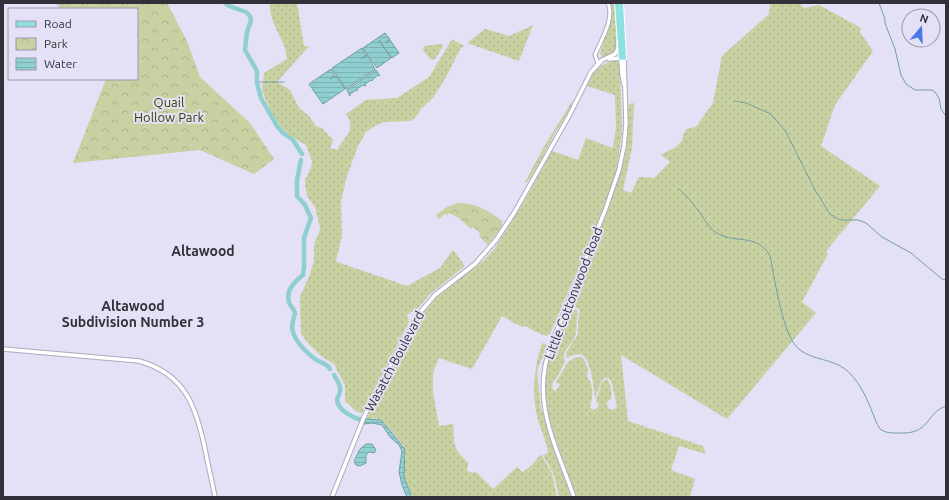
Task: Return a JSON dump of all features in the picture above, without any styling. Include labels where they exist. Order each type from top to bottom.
[{"type":"main road","name":"Wasatch Boulevard","points":[[617,3],[623,58]]},
{"type":"main road","name":"Wasatch Boulevard","points":[[332,497],[364,417],[417,316],[435,296],[476,264],[496,240],[519,204],[569,116],[591,72],[598,63],[603,59],[613,56],[616,52],[618,48],[621,3]]},
{"type":"main road","points":[[598,63],[623,58]]},
{"type":"main road","name":"Little Cottonwood Road","points":[[574,497],[545,413],[543,394],[544,372],[552,342],[617,177],[625,132],[625,87],[622,75],[623,58]]},
{"type":"main road","points":[[3,349],[138,361],[156,368],[169,376],[183,390],[194,407],[202,433],[215,497]]},
{"type":"street","points":[[598,63],[596,55],[607,25],[609,8],[608,3]]},
{"type":"green space","name":"Quail Hollow Park","points":[[60,3],[167,3],[187,41],[200,77],[250,123],[274,159],[254,174],[200,150],[73,163],[106,80],[138,80],[138,8],[58,8]]},
{"type":"green space","points":[[270,3],[297,3],[304,46],[309,46],[277,82],[290,90],[299,108],[309,116],[316,126],[322,128],[333,140],[330,148],[337,150],[349,133],[350,129],[349,120],[346,114],[366,100],[397,98],[429,77],[452,39],[464,46],[461,48],[433,98],[421,109],[416,117],[411,121],[384,122],[366,132],[358,146],[347,176],[341,201],[342,236],[337,262],[407,286],[440,268],[452,251],[454,251],[465,266],[429,295],[418,308],[407,315],[409,322],[362,413],[357,412],[346,402],[345,386],[334,364],[321,356],[305,340],[301,333],[300,297],[314,261],[314,244],[320,228],[315,207],[307,196],[305,185],[305,180],[311,168],[312,161],[306,145],[290,136],[282,128],[273,116],[262,91],[264,73],[287,59],[284,45],[272,19]]},
{"type":"green space","points":[[611,3],[615,3],[617,47],[611,54],[602,57],[600,53],[611,20]]},
{"type":"green space","points":[[770,3],[799,3],[804,8],[819,5],[861,28],[860,32],[873,51],[835,105],[821,146],[880,186],[826,251],[828,254],[802,302],[816,313],[727,419],[621,355],[628,421],[703,446],[706,454],[679,446],[671,470],[695,479],[690,497],[575,497],[546,409],[544,385],[551,349],[563,319],[576,309],[578,313],[576,333],[565,351],[565,362],[553,382],[552,389],[556,391],[560,384],[556,382],[568,362],[576,357],[580,357],[584,359],[588,369],[587,377],[592,387],[591,409],[594,410],[599,406],[596,400],[602,382],[607,379],[610,386],[611,399],[607,402],[607,407],[611,410],[617,406],[612,384],[609,378],[602,380],[595,398],[592,374],[588,362],[582,355],[578,354],[567,358],[566,353],[578,334],[580,310],[576,307],[569,310],[567,309],[605,216],[626,152],[629,104],[634,103],[632,148],[623,190],[631,193],[639,177],[654,178],[670,162],[661,155],[676,147],[681,142],[683,134],[687,129],[696,127],[713,103],[722,56],[769,14]]},
{"type":"green space","points":[[533,25],[519,61],[467,43],[485,29],[509,36]]},
{"type":"green space","points":[[442,44],[443,46],[436,58],[433,60],[430,59],[423,50],[424,46]]},
{"type":"green space","points":[[617,61],[620,64],[622,132],[616,174],[599,220],[550,334],[546,336],[526,326],[522,327],[502,316],[472,369],[439,358],[433,372],[433,392],[439,426],[453,424],[456,449],[468,463],[467,470],[473,473],[476,472],[493,489],[517,467],[523,472],[532,465],[541,454],[552,474],[557,497],[411,497],[410,490],[405,482],[404,471],[406,456],[404,446],[380,419],[372,418],[366,421],[370,411],[419,318],[434,299],[484,260],[495,248],[525,200],[552,151],[578,160],[586,138],[613,148],[616,127],[615,95],[587,86],[597,69],[604,64]]},
{"type":"green space","points":[[573,100],[568,113],[555,133],[535,171],[527,182],[525,182],[545,145]]},
{"type":"green space","points":[[457,203],[470,204],[481,208],[502,221],[502,226],[488,245],[479,236],[480,233],[473,227],[471,229],[459,218],[449,213],[447,215],[445,214],[439,219],[436,215],[447,207]]},
{"type":"green space","points":[[542,343],[546,344],[546,348],[537,372],[541,409],[571,497],[559,497],[554,475],[543,455],[548,453],[538,420],[534,391],[535,371]]},
{"type":"water","points":[[385,33],[390,39],[386,42],[390,40],[399,53],[392,58],[379,40],[391,58],[377,68],[363,48]]},
{"type":"water","points":[[362,48],[366,55],[361,59],[367,55],[375,69],[346,89],[332,68]]},
{"type":"water","points":[[331,69],[335,75],[330,79],[336,76],[345,89],[323,104],[309,84]]},
{"type":"water","points":[[376,70],[380,76],[378,75],[372,81],[371,80],[365,84],[366,86],[363,85],[357,89],[357,91],[356,90],[350,94],[350,96],[347,90]]},
{"type":"water","points":[[366,419],[381,420],[404,448],[404,477],[411,497],[407,497],[399,472],[402,451],[399,445],[390,437],[382,425],[372,423],[364,424]]},
{"type":"water","points":[[366,444],[372,444],[376,450],[374,453],[369,452],[366,455],[366,463],[360,466],[356,465],[354,461],[360,449]]},
{"type":"waterway","points":[[225,3],[246,12],[250,16],[251,21],[247,32],[245,50],[257,71],[257,83],[261,98],[277,126],[283,133],[293,140],[302,154]]},
{"type":"waterway","points":[[879,3],[895,49],[901,75],[906,84],[915,90],[932,90],[935,92],[939,98],[941,109],[946,116]]},
{"type":"waterway","points":[[257,82],[284,82]]},
{"type":"waterway","points":[[735,101],[746,103],[771,114],[786,132],[815,190],[830,214],[840,220],[858,220],[866,223],[882,237],[911,253],[942,279],[946,280]]},
{"type":"waterway","points":[[301,160],[297,180],[297,196],[305,205],[311,218],[304,238],[303,275],[294,283],[288,294],[289,302],[295,313],[292,328],[295,337],[304,349],[315,359],[327,365],[330,369]]},
{"type":"waterway","points":[[679,189],[697,208],[715,232],[730,238],[752,241],[765,249],[770,256],[780,306],[788,333],[794,343],[805,353],[834,363],[845,369],[857,382],[864,393],[880,429],[893,433],[909,433],[916,431],[922,427],[934,413],[946,406]]},
{"type":"waterway","points":[[334,375],[340,387],[340,392],[337,399],[339,406],[349,415],[361,420]]},
{"type":"district","name":"Altawood","points":[[203,251]]},
{"type":"district","name":"Altawood Subdivision Number 3","points":[[133,314]]}]
